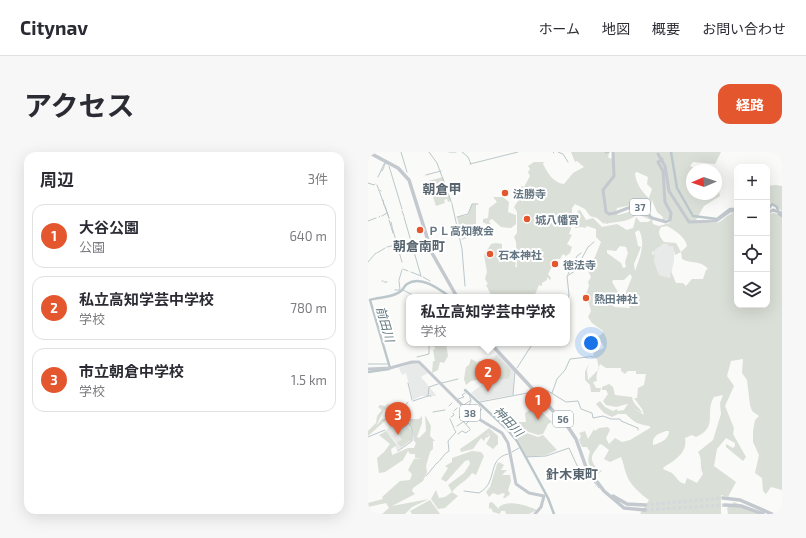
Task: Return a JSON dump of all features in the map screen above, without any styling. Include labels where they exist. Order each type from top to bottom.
[{"type":"highway","points":[[369,152],[396,165],[405,172],[411,181],[433,253],[456,294]]},
{"type":"highway","name":"56","points":[[494,346],[567,424],[577,439],[592,473],[616,499],[622,503],[645,508],[628,509],[617,504],[591,475],[576,439],[568,427],[494,346]]},
{"type":"highway","points":[[723,498],[740,500],[772,514]]},
{"type":"highway","points":[[616,499],[617,504],[622,503]]},
{"type":"highway","points":[[725,505],[741,506],[763,514]]},
{"type":"main road","name":"37","points":[[613,152],[614,176],[603,190],[606,212],[609,214],[615,213],[636,205],[652,218],[666,222],[670,220],[671,213],[664,199],[663,171],[658,162],[662,159]]},
{"type":"main road","points":[[658,154],[666,168],[669,191],[689,222],[716,221],[730,211],[734,210]]},
{"type":"main road","points":[[770,212],[773,210],[780,213]]},
{"type":"main road","name":"38","points":[[368,369],[390,368],[412,362],[419,362],[471,414],[500,431],[508,443],[516,484],[529,493],[544,496],[541,507],[535,514]]},
{"type":"shaded area","points":[[571,152],[605,152],[609,154],[608,157],[611,159],[614,152],[721,152],[715,164],[693,162],[692,164],[686,164],[686,200],[714,200],[704,206],[696,220],[717,223],[734,213],[734,308],[770,308],[770,214],[773,213],[782,215],[782,490],[771,487],[766,494],[763,491],[762,478],[755,473],[759,455],[753,442],[753,431],[755,420],[759,416],[752,411],[750,405],[747,380],[742,373],[743,359],[731,361],[727,376],[734,386],[725,406],[734,428],[733,434],[746,457],[743,461],[726,447],[726,444],[733,448],[735,443],[726,438],[717,449],[714,466],[736,482],[728,497],[721,495],[721,514],[640,514],[649,500],[629,480],[621,457],[610,462],[604,459],[609,450],[601,444],[592,456],[592,459],[595,467],[602,471],[598,474],[590,467],[588,459],[590,452],[587,447],[582,447],[579,440],[581,436],[579,433],[585,431],[588,439],[594,429],[595,431],[599,428],[608,427],[610,430],[606,438],[609,444],[615,438],[622,442],[630,440],[650,428],[650,426],[636,423],[626,414],[618,414],[612,417],[604,413],[596,404],[600,401],[605,407],[613,411],[617,409],[618,411],[624,410],[627,405],[629,405],[644,415],[642,409],[634,398],[637,398],[638,388],[644,385],[646,374],[636,374],[636,371],[628,371],[625,374],[621,371],[621,368],[606,368],[600,364],[599,368],[597,359],[593,357],[594,352],[604,348],[602,343],[597,342],[595,338],[602,334],[603,331],[592,323],[588,317],[591,311],[586,294],[589,286],[588,282],[591,277],[587,269],[595,257],[601,242],[596,237],[596,229],[587,226],[585,228],[575,228],[576,214],[581,217],[577,211],[580,210],[586,220],[593,218],[602,227],[617,224],[627,230],[633,228],[636,217],[640,222],[648,222],[651,220],[637,214],[639,212],[636,204],[617,208],[616,212],[618,215],[636,210],[638,212],[632,218],[606,224],[605,222],[604,224],[597,218],[590,216],[585,209],[575,204],[572,208],[572,220],[570,222],[571,229],[569,234],[572,235],[567,244],[572,247],[570,253],[566,256],[563,254],[560,259],[556,259],[548,274],[551,278],[550,280],[547,277],[547,280],[542,283],[542,286],[539,285],[535,294],[490,294],[485,279],[487,272],[484,255],[491,244],[502,244],[502,249],[508,261],[513,261],[516,263],[515,267],[517,267],[516,242],[514,237],[517,233],[517,212],[514,207],[520,198],[521,186],[524,187],[530,176],[528,172],[530,169],[528,166],[534,162],[544,162],[543,164],[551,177],[557,182],[564,184],[573,173],[584,167],[577,161],[575,162]],"holes":[[[637,172],[648,177],[647,184],[652,189],[649,198],[639,187],[635,173]],[[652,200],[657,212],[663,217],[662,221],[668,219],[670,223],[659,226],[653,224],[650,211]],[[667,226],[677,232],[685,240],[687,246],[681,252],[676,243],[664,242],[659,233],[661,227]],[[639,230],[642,245],[635,271],[634,264],[641,247],[638,246],[635,232]],[[663,244],[667,244],[669,246],[673,246],[675,255],[681,252],[682,259],[705,266],[708,269],[706,270],[703,279],[692,279],[686,286],[683,283],[676,283],[671,271],[670,278],[659,275],[654,261],[655,255],[652,255],[652,252]],[[620,246],[626,247],[628,253],[625,262],[626,267],[623,268],[621,263],[607,253],[607,250],[616,251]],[[630,274],[632,277],[622,302],[627,301],[630,308],[614,307],[613,301],[618,292],[612,282],[613,280],[624,280]],[[723,395],[720,403],[721,414],[713,440],[698,452],[703,474],[697,483],[687,478],[685,484],[680,482],[672,473],[663,469],[676,459],[682,452],[685,438],[692,435],[696,437],[707,429],[710,419],[711,403],[714,397]],[[669,431],[668,436],[664,440],[653,445],[653,439],[658,434]]]},
{"type":"shaded area","points":[[443,177],[451,201],[448,202],[447,199],[444,200],[445,203],[436,206],[428,181]]},
{"type":"shaded area","points":[[770,186],[782,186],[782,211],[770,202]]},
{"type":"shaded area","points":[[493,197],[503,197],[509,202],[508,212],[516,215],[516,224],[511,228],[501,227],[492,219],[489,221],[492,228],[490,230],[485,223],[483,223],[483,219],[488,218],[489,208],[497,202]]},
{"type":"shaded area","points":[[472,204],[476,204],[476,234],[462,240],[457,217],[468,215]]},
{"type":"shaded area","points":[[663,244],[673,245],[674,261],[670,278],[659,275],[654,261],[655,255],[652,255],[654,249]]},
{"type":"shaded area","points":[[446,346],[448,356],[444,363],[440,362],[438,370],[432,373],[433,361],[435,361],[433,350],[436,348],[434,347]]},
{"type":"shaded area","points":[[498,353],[514,371],[513,395],[480,401],[471,393],[487,381],[490,359]]},
{"type":"shaded area","points":[[497,356],[511,370],[509,378],[500,380],[498,371],[493,371],[494,366],[491,361]]},
{"type":"shaded area","points":[[471,359],[477,362],[476,364],[479,361],[484,361],[486,366],[482,367],[480,370],[483,375],[482,379],[471,381],[466,385],[464,379],[466,367],[469,365]]},
{"type":"shaded area","points":[[413,363],[419,364],[428,373],[421,377],[436,395],[435,396],[421,396],[413,400],[406,373],[402,375],[399,368]]},
{"type":"shaded area","points":[[589,363],[587,370],[588,380],[598,370],[596,377],[597,381],[593,382],[596,388],[601,388],[600,392],[591,392],[590,385],[585,380],[585,372]]},
{"type":"shaded area","points":[[609,384],[613,387],[615,395],[632,397],[642,413],[627,404],[616,407],[606,405],[603,401],[608,394],[606,390],[602,390],[602,387]]},
{"type":"shaded area","points":[[389,403],[388,410],[384,410],[376,426],[382,419],[387,419],[368,436],[368,431],[376,423],[377,416],[382,410],[378,407],[380,405],[385,406]]},
{"type":"shaded area","points":[[536,406],[552,422],[548,424],[543,434],[538,435],[523,430],[518,422],[526,422],[525,413]]},
{"type":"shaded area","points":[[409,415],[408,419],[412,440],[397,451],[395,446],[397,445],[396,442],[386,431],[393,422],[402,423]]},
{"type":"shaded area","points":[[425,415],[431,426],[430,436],[435,441],[433,441],[433,449],[430,452],[426,466],[427,472],[423,481],[413,488],[412,491],[415,494],[392,506],[429,499],[412,507],[405,514],[382,514],[389,508],[386,503],[368,507],[368,503],[383,499],[382,497],[400,481],[410,480],[412,474],[408,470],[414,459],[422,458],[415,458],[415,454],[410,454],[408,451],[403,460],[385,472],[379,473],[377,458],[390,444],[379,435],[386,431],[397,445],[391,449],[392,455],[408,448],[414,448],[416,443],[414,441],[409,419],[419,419],[422,416],[422,423],[417,437],[419,438],[426,431]]},
{"type":"shaded area","points":[[518,426],[521,431],[538,437],[543,435],[557,450],[546,455],[527,457],[515,434]]},
{"type":"shaded area","points":[[408,427],[411,429],[411,440],[401,447],[397,442],[402,440],[398,433]]},
{"type":"shaded area","points":[[489,428],[498,436],[498,444],[493,449],[486,444],[490,435],[487,438],[486,436],[484,441],[481,438],[473,449],[461,452],[460,449]]},
{"type":"shaded area","points":[[472,451],[481,452],[484,456],[476,475],[472,473],[452,492],[448,485],[464,473],[470,464],[469,460],[465,461],[446,482],[441,479],[448,468],[445,466],[452,462],[452,458]]},
{"type":"shaded area","points":[[499,462],[504,465],[501,470],[507,470],[502,475],[510,475],[511,481],[508,490],[510,494],[505,498],[503,498],[505,494],[503,493],[498,495],[493,493],[489,497],[486,492],[490,487],[497,464]]},
{"type":"shaded area","points":[[436,490],[439,498],[445,497],[452,492],[458,496],[445,508],[438,509],[431,499]]},
{"type":"shaded area","points":[[430,500],[440,514],[412,514],[410,511]]},
{"type":"shaded area","points":[[492,502],[499,509],[499,507],[503,505],[513,503],[537,510],[529,514],[506,514],[505,511],[501,511],[500,514],[493,512],[491,508],[489,509],[489,503]]},
{"type":"shaded area","points":[[734,502],[762,514],[728,514],[727,508]]},
{"type":"waterway","points":[[401,152],[407,172]]},
{"type":"waterway","points":[[429,152],[437,163],[451,201]]},
{"type":"waterway","points":[[449,152],[456,152]]},
{"type":"waterway","points":[[462,152],[468,157],[471,164]]},
{"type":"waterway","points":[[470,164],[518,152]]},
{"type":"waterway","points":[[558,152],[563,154],[568,162]]},
{"type":"waterway","points":[[671,152],[677,188],[693,216],[717,219],[730,209],[734,209]]},
{"type":"waterway","points":[[384,166],[385,163],[387,164]]},
{"type":"waterway","points":[[378,177],[384,164]]},
{"type":"waterway","points":[[389,166],[402,209]]},
{"type":"waterway","points":[[382,171],[384,167]]},
{"type":"waterway","points":[[426,175],[441,171]]},
{"type":"waterway","points":[[368,183],[375,184]]},
{"type":"waterway","points":[[377,185],[389,218]]},
{"type":"waterway","points":[[383,200],[384,205]]},
{"type":"waterway","points":[[452,204],[462,249],[465,286]]},
{"type":"waterway","points":[[457,217],[468,214],[472,204],[478,204]]},
{"type":"waterway","points":[[770,207],[772,204],[777,207],[779,214],[782,216]]},
{"type":"waterway","points":[[385,206],[389,218]]},
{"type":"waterway","points":[[402,211],[404,216]]},
{"type":"waterway","points":[[382,216],[387,213]]},
{"type":"waterway","points":[[404,217],[421,276]]},
{"type":"waterway","points":[[368,221],[376,218]]},
{"type":"waterway","points":[[389,220],[393,233]]},
{"type":"waterway","points":[[391,222],[392,226]]},
{"type":"waterway","points":[[392,227],[397,244]]},
{"type":"waterway","points":[[569,294],[567,276],[575,271],[588,247],[594,242]]},
{"type":"waterway","points":[[387,247],[396,245]]},
{"type":"waterway","points":[[397,245],[402,262]]},
{"type":"waterway","points":[[377,253],[385,248]]},
{"type":"waterway","points":[[368,262],[376,253]]},
{"type":"waterway","points":[[568,274],[577,256],[581,253]]},
{"type":"waterway","points":[[403,269],[408,271]]},
{"type":"waterway","points":[[399,280],[402,270]]},
{"type":"waterway","points":[[411,272],[421,276]]},
{"type":"waterway","name":"前田川","points":[[423,277],[430,281]]},
{"type":"waterway","name":"前田川","points":[[395,290],[400,290],[399,281]]},
{"type":"waterway","name":"前田川","points":[[390,368],[370,300],[394,295],[402,290],[407,284],[418,281],[430,284],[446,294]]},
{"type":"waterway","points":[[403,290],[411,294]]},
{"type":"waterway","points":[[417,357],[429,354],[429,346]]},
{"type":"waterway","points":[[517,368],[531,346]]},
{"type":"waterway","points":[[589,356],[593,357]]},
{"type":"waterway","points":[[552,393],[557,379],[565,370],[570,359],[588,357]]},
{"type":"waterway","points":[[368,364],[388,364]]},
{"type":"waterway","name":"前田川","points":[[368,372],[389,369]]},
{"type":"waterway","points":[[513,395],[515,371]]},
{"type":"waterway","points":[[442,383],[458,379]]},
{"type":"waterway","points":[[408,383],[412,400]]},
{"type":"waterway","points":[[413,401],[428,396],[429,387],[438,384]]},
{"type":"waterway","name":"神田川","points":[[465,390],[507,429],[517,441],[548,498],[554,514]]},
{"type":"waterway","points":[[539,391],[548,391],[566,402],[578,401],[581,409],[592,413],[593,418],[603,416],[611,419],[620,419],[621,421],[638,428],[638,430]]},
{"type":"waterway","points":[[480,402],[533,392]]},
{"type":"waterway","points":[[458,399],[464,397],[462,395],[465,393]]},
{"type":"waterway","points":[[464,405],[471,400],[470,398]]},
{"type":"waterway","points":[[468,408],[471,401]]},
{"type":"waterway","points":[[392,420],[398,416],[408,402]]},
{"type":"waterway","points":[[449,406],[452,403]]},
{"type":"waterway","points":[[454,411],[457,408]]},
{"type":"waterway","points":[[475,415],[482,409]]},
{"type":"waterway","points":[[402,429],[409,423],[407,423],[405,418],[405,410]]},
{"type":"waterway","points":[[433,412],[445,410]]},
{"type":"waterway","points":[[451,417],[454,415],[453,413]]},
{"type":"waterway","points":[[463,413],[459,417],[463,421]]},
{"type":"waterway","points":[[470,420],[473,417]]},
{"type":"waterway","points":[[450,419],[454,428]]},
{"type":"waterway","points":[[390,425],[392,421]]},
{"type":"waterway","points":[[463,421],[470,429]]},
{"type":"waterway","points":[[466,424],[469,421]]},
{"type":"waterway","points":[[457,426],[463,422]]},
{"type":"waterway","points":[[398,451],[412,441],[412,429],[409,423]]},
{"type":"waterway","points":[[436,464],[449,451],[448,441],[456,432],[454,429]]},
{"type":"waterway","points":[[368,437],[385,430]]},
{"type":"waterway","points":[[458,434],[462,431],[466,433],[468,431]]},
{"type":"waterway","points":[[512,452],[519,448]]},
{"type":"waterway","points":[[526,457],[546,456],[569,448],[581,474],[591,478],[599,488]]},
{"type":"waterway","points":[[464,491],[479,493],[485,488],[489,483],[497,461],[501,457],[508,454]]},
{"type":"waterway","points":[[426,476],[436,464]]},
{"type":"tunnel","points":[[645,505],[723,498]]},
{"type":"tunnel","points":[[645,510],[725,505]]},
{"type":"place","name":"法勝寺","points":[[505,193]]},
{"type":"place","name":"城八幡宮","points":[[527,219]]},
{"type":"place","name":"ＰＬ高知教会","points":[[420,230]]},
{"type":"place","name":"石本神社","points":[[490,254]]},
{"type":"place","name":"徳法寺","points":[[555,264]]},
{"type":"place","name":"熱田神社","points":[[586,298]]},
{"type":"place","name":"私立高知学芸中学校","points":[[488,392]]},
{"type":"place","name":"大谷公園","points":[[538,420]]},
{"type":"place","name":"市立朝倉中学校","points":[[398,435]]},
{"type":"district","name":"朝倉甲","points":[[442,189]]},
{"type":"district","name":"朝倉南町","points":[[419,246]]},
{"type":"district","name":"針木東町","points":[[572,474]]}]
